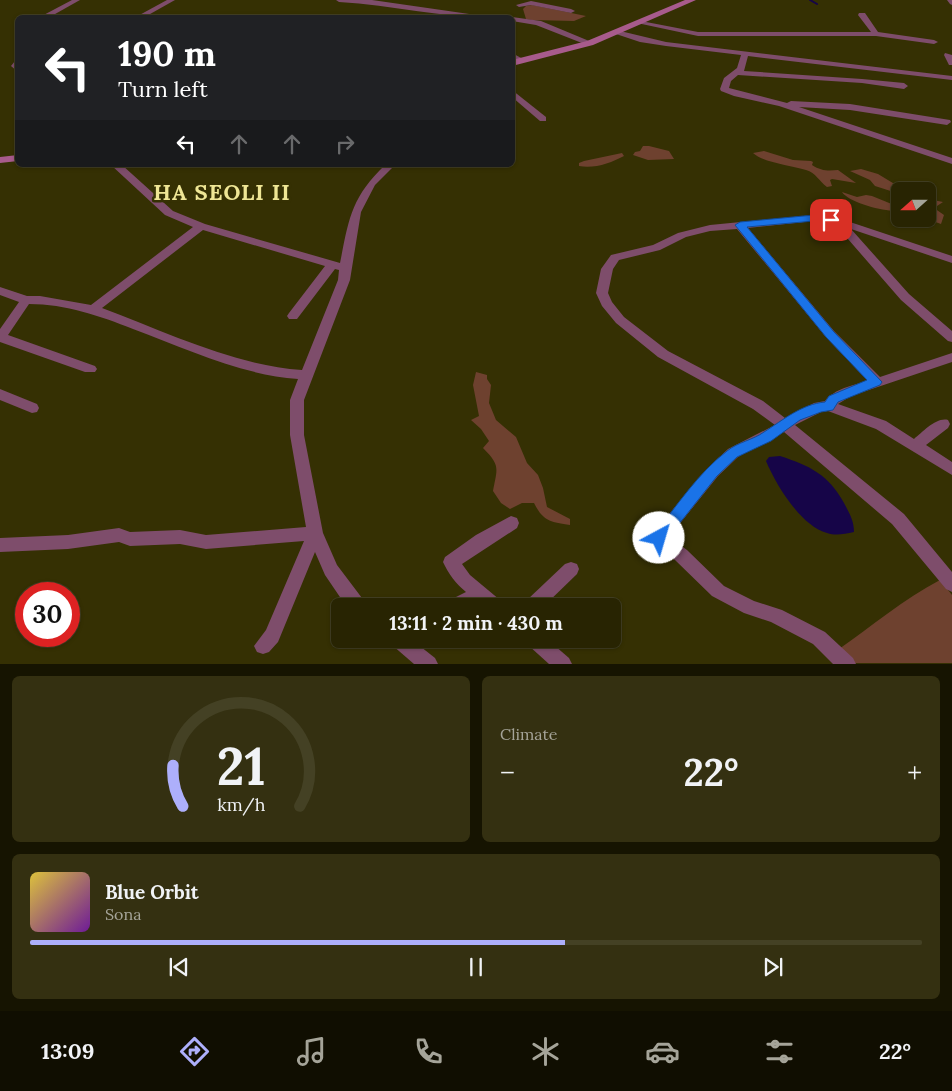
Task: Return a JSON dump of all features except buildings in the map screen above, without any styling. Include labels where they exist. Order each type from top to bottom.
[{"type":"main road","points":[[516,62],[590,43],[692,0]]},
{"type":"main road","points":[[0,160],[15,158]]},
{"type":"street","points":[[47,15],[77,0]]},
{"type":"street","points":[[143,15],[172,0]]},
{"type":"street","points":[[340,0],[378,2],[472,15]]},
{"type":"street","points":[[517,3],[531,3],[571,11]]},
{"type":"street","points":[[862,15],[876,34]]},
{"type":"street","points":[[515,20],[538,23],[590,43]]},
{"type":"street","points":[[641,23],[698,34],[876,34],[934,42]]},
{"type":"street","points":[[619,32],[643,40],[744,54],[952,78]]},
{"type":"street","points":[[744,54],[743,65],[738,73],[727,80],[724,89],[737,94],[781,104],[952,161]]},
{"type":"street","points":[[738,73],[862,80],[904,86]]},
{"type":"street","points":[[515,95],[543,119]]},
{"type":"street","points":[[781,104],[850,107],[947,122]]},
{"type":"street","points":[[118,167],[169,213],[201,226],[345,268]]},
{"type":"street","points":[[350,598],[331,570],[315,533],[298,435],[297,400],[344,280],[356,212],[371,184],[388,167]]},
{"type":"street","points":[[949,574],[898,519],[785,424],[758,405],[663,354],[620,320],[606,303],[602,292],[607,270],[615,257],[656,248],[682,235],[710,228],[814,218],[846,224],[952,260]]},
{"type":"street","points":[[846,224],[846,229],[905,297],[952,338]]},
{"type":"street","points":[[740,225],[830,334],[876,382]]},
{"type":"street","points":[[93,309],[201,226]]},
{"type":"street","points":[[293,316],[332,265]]},
{"type":"street","points":[[0,291],[26,300],[40,300],[93,309],[233,362],[280,372],[306,375]]},
{"type":"street","points":[[26,300],[1,338],[90,369]]},
{"type":"street","points":[[829,406],[834,399],[876,382],[952,357]]},
{"type":"street","points":[[0,394],[32,408]]},
{"type":"street","points":[[848,664],[818,638],[776,616],[750,607],[718,591],[681,554],[659,538],[712,472],[733,453],[766,438],[796,417],[819,407],[829,406],[881,425],[952,469]]},
{"type":"street","points":[[916,445],[943,424]]},
{"type":"street","points":[[485,598],[464,580],[451,562],[482,540],[511,523]]},
{"type":"street","points":[[0,545],[61,543],[119,535],[130,538],[180,537],[206,542],[315,533]]},
{"type":"street","points":[[263,646],[272,636],[315,533]]},
{"type":"street","points":[[541,598],[571,569]]},
{"type":"street","points":[[472,598],[480,594]]},
{"type":"street","points":[[410,648],[430,664]]},
{"type":"street","points":[[544,648],[563,664]]},
{"type":"shaded area","points":[[532,5],[586,16],[574,21],[526,19],[523,9],[526,6]]},
{"type":"shaded area","points":[[643,146],[669,151],[674,159],[648,160],[633,155],[635,152],[640,151]]},
{"type":"shaded area","points":[[764,151],[793,160],[811,161],[813,162],[812,165],[822,169],[838,170],[856,183],[832,179],[830,180],[832,186],[827,187],[809,171],[764,159],[753,153]]},
{"type":"shaded area","points":[[622,153],[624,156],[608,163],[591,167],[579,166],[579,163],[584,161]]},
{"type":"shaded area","points":[[861,169],[878,174],[891,182],[891,191],[875,186],[870,180],[850,171]]},
{"type":"shaded area","points":[[842,192],[857,197],[872,196],[891,204],[891,210],[859,203]]},
{"type":"shaded area","points":[[936,201],[943,202],[936,207]]},
{"type":"shaded area","points":[[936,209],[944,215],[941,224],[936,222]]},
{"type":"shaded area","points":[[476,372],[487,375],[491,385],[489,403],[496,420],[516,437],[527,463],[538,475],[547,507],[570,519],[570,525],[548,520],[541,514],[534,503],[522,503],[510,509],[501,503],[493,491],[496,477],[495,463],[483,448],[489,441],[481,429],[471,420],[479,416],[473,385]]},
{"type":"shaded area","points":[[780,456],[800,463],[825,478],[844,503],[853,524],[854,532],[837,535],[827,533],[817,529],[799,513],[776,481],[766,461],[769,457]]},
{"type":"shaded area","points":[[940,580],[952,595],[952,663],[854,663],[839,649],[901,604]]},
{"type":"waterway","points":[[810,0],[817,4]]},
{"type":"district","name":"HA SEOLI II","points":[[222,192]]},
{"type":"route","points":[[659,538],[712,472],[733,453],[766,438],[796,417],[819,407],[829,406],[834,399],[876,382],[830,334],[740,225],[814,218],[831,220]]}]
